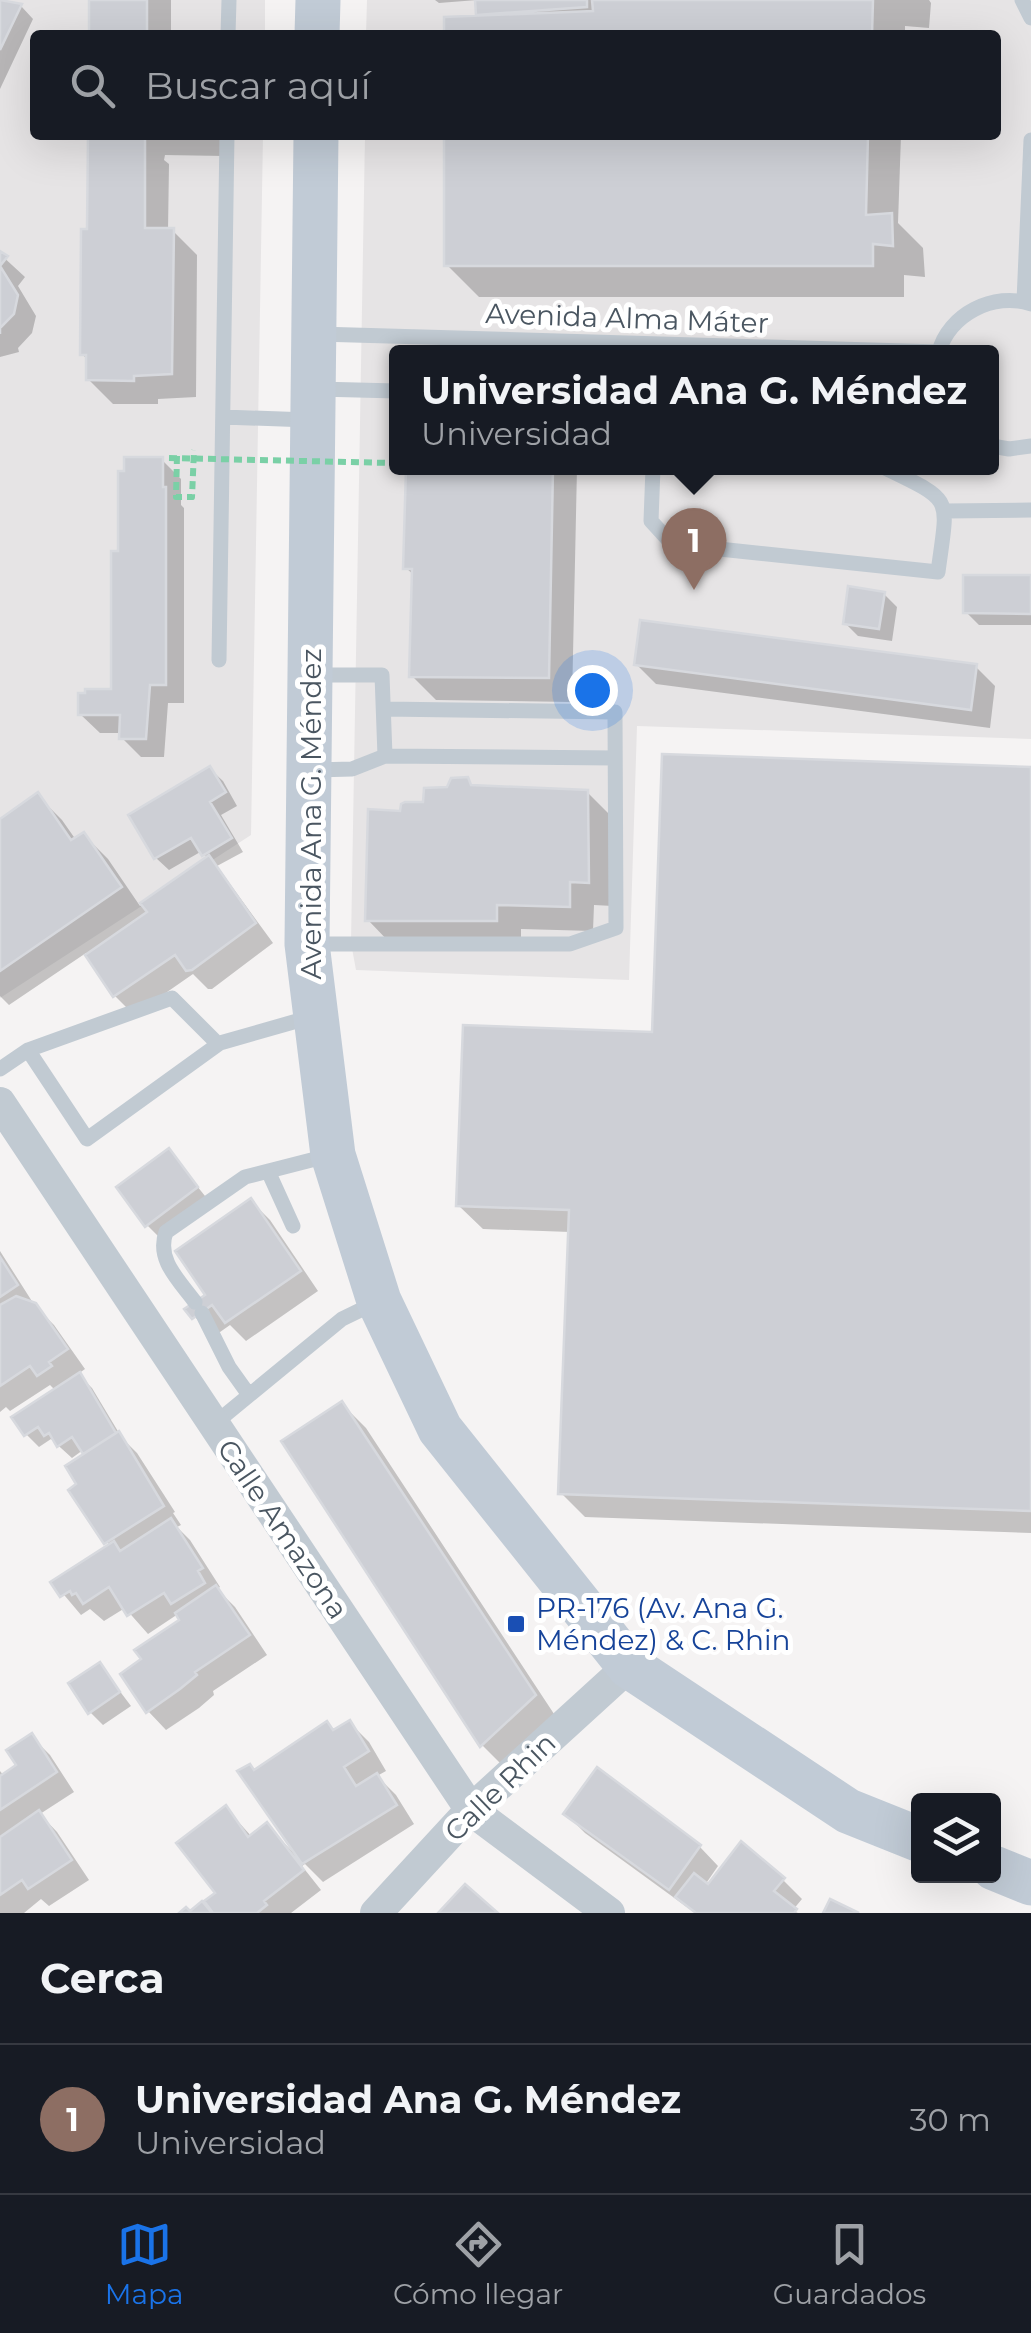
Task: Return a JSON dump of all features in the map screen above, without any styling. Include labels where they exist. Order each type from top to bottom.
[{"type":"main road","points":[[317,30],[318,0]]},
{"type":"main road","name":"Avenida Ana G. Méndez","points":[[316,140],[306,944],[333,1155],[379,1300],[440,1429],[628,1666],[848,1810],[911,1836]]},
{"type":"main road","points":[[1001,1871],[1031,1883]]},
{"type":"street","name":"Calle Amazona","points":[[0,1103],[471,1810],[609,1913]]},
{"type":"street","name":"Calle Rhin","points":[[376,1913],[471,1810],[628,1666]]},
{"type":"lane","points":[[228,30],[229,0]]},
{"type":"lane","points":[[1022,0],[1031,18]]},
{"type":"lane","points":[[219,660],[227,140]]},
{"type":"lane","points":[[943,345],[955,323],[975,308],[999,301],[1027,303],[1031,140]]},
{"type":"lane","name":"Avenida Alma Máter","points":[[314,334],[696,345]]},
{"type":"lane","points":[[223,417],[389,391]]},
{"type":"lane","points":[[999,448],[1031,446]]},
{"type":"lane","points":[[652,475],[652,521],[672,544],[938,572],[946,511],[936,493],[899,475]]},
{"type":"lane","points":[[946,511],[1031,510]]},
{"type":"lane","points":[[310,675],[382,675],[386,756]]},
{"type":"lane","points":[[306,944],[570,944],[616,928],[615,712],[385,709]]},
{"type":"lane","points":[[310,770],[352,769],[386,756],[614,758]]},
{"type":"lane","points":[[0,1069],[28,1050],[172,998],[218,1044]]},
{"type":"lane","points":[[28,1050],[87,1139],[218,1044],[314,1016]]},
{"type":"lane","points":[[249,1395],[229,1367],[198,1307],[164,1258],[161,1250],[166,1232],[244,1177],[333,1155]]},
{"type":"lane","points":[[268,1171],[292,1226]]},
{"type":"lane","points":[[213,1425],[342,1319],[379,1300]]},
{"type":"path","points":[[194,450],[194,459],[192,498],[176,498],[174,458],[194,459],[389,464]]},
{"type":"shaded area","points":[[0,0],[265,0],[265,30],[30,30],[30,140],[263,140],[251,835],[0,998]]},
{"type":"shaded area","points":[[367,0],[1031,0],[1031,739],[637,726],[629,980],[356,970],[351,943],[365,140],[1001,140],[1001,30],[366,30]]},
{"type":"building","points":[[0,0],[22,4],[0,50]]},
{"type":"building","points":[[89,0],[147,0],[147,30],[89,30]]},
{"type":"building","points":[[475,0],[587,0],[587,7],[476,15]]},
{"type":"building","points":[[592,0],[873,0],[872,30],[444,30],[444,17],[593,11]]},
{"type":"building","points":[[88,140],[145,140],[145,228],[174,228],[172,374],[134,376],[134,381],[86,380],[86,355],[80,355],[81,229],[87,229]]},
{"type":"building","points":[[444,140],[868,140],[866,215],[892,213],[893,246],[873,244],[873,266],[444,266]]},
{"type":"building","points":[[0,266],[18,295],[14,314],[0,328]]},
{"type":"building","points":[[124,457],[163,457],[166,487],[166,685],[150,685],[146,739],[119,739],[120,715],[78,715],[78,693],[85,693],[85,689],[111,689],[111,551],[118,551],[118,471],[124,471]]},
{"type":"building","points":[[406,475],[553,475],[549,678],[409,677],[412,569],[403,569]]},
{"type":"building","points":[[963,575],[1031,575],[1031,614],[963,613]]},
{"type":"building","points":[[848,586],[885,592],[879,629],[843,624]]},
{"type":"building","points":[[640,620],[977,664],[971,710],[634,665]]},
{"type":"building","points":[[662,754],[1031,767],[1031,1511],[558,1494],[569,1210],[456,1206],[463,1025],[652,1032]]},
{"type":"building","points":[[210,766],[226,792],[210,802],[232,838],[202,856],[191,838],[154,859],[128,815]]},
{"type":"building","points":[[468,777],[471,785],[588,790],[589,883],[570,882],[570,907],[497,905],[497,921],[365,921],[368,809],[400,811],[405,802],[423,802],[424,788],[447,787],[451,778]]},
{"type":"building","points":[[38,792],[71,840],[84,832],[122,887],[0,971],[0,819]]},
{"type":"building","points":[[209,855],[256,923],[192,970],[186,971],[175,955],[113,997],[85,955],[147,912],[140,903]]},
{"type":"building","points":[[169,1148],[198,1187],[145,1227],[116,1187]]},
{"type":"building","points":[[251,1198],[301,1271],[225,1323],[212,1305],[192,1319],[184,1309],[205,1295],[175,1251]]},
{"type":"building","points":[[0,1257],[18,1285],[0,1297]]},
{"type":"building","points":[[16,1296],[36,1303],[68,1349],[37,1376],[30,1366],[0,1386],[0,1305]]},
{"type":"building","points":[[80,1372],[116,1433],[83,1454],[72,1437],[57,1447],[49,1433],[44,1436],[38,1427],[24,1436],[11,1417]]},
{"type":"building","points":[[342,1401],[536,1695],[480,1747],[281,1441]]},
{"type":"building","points":[[119,1431],[164,1506],[104,1544],[68,1490],[76,1484],[65,1466]]},
{"type":"building","points":[[171,1518],[203,1568],[198,1571],[205,1583],[171,1604],[164,1593],[127,1616],[109,1587],[83,1604],[70,1591],[60,1597],[50,1582],[114,1541],[120,1551]]},
{"type":"building","points":[[216,1585],[250,1635],[195,1672],[197,1675],[146,1713],[120,1674],[141,1659],[134,1650],[179,1620],[175,1613]]},
{"type":"building","points":[[100,1662],[120,1692],[88,1714],[68,1683]]},
{"type":"building","points":[[350,1720],[369,1751],[344,1767],[356,1786],[377,1773],[397,1805],[302,1864],[237,1771],[250,1764],[254,1770],[327,1721],[333,1730]]},
{"type":"building","points":[[32,1733],[57,1772],[0,1810],[0,1776],[16,1765],[6,1750]]},
{"type":"building","points":[[597,1767],[701,1845],[669,1890],[563,1814]]},
{"type":"building","points":[[226,1805],[248,1837],[267,1822],[304,1870],[264,1901],[267,1905],[257,1913],[213,1913],[204,1901],[215,1893],[176,1843]]},
{"type":"building","points":[[39,1810],[72,1860],[28,1889],[22,1880],[0,1895],[0,1837]]},
{"type":"building","points":[[741,1841],[785,1878],[774,1891],[797,1909],[794,1913],[696,1913],[675,1897],[694,1873],[708,1884]]},
{"type":"building","points":[[465,1884],[498,1913],[438,1913]]},
{"type":"building","points":[[830,1899],[859,1913],[823,1913]]},
{"type":"building","points":[[202,1901],[212,1913],[179,1913],[186,1907],[190,1911]]},
{"type":"place","name":"Universidad Ana G. Méndez","points":[[694,590]]},
{"type":"place","name":"PR-176 (Av. Ana G. Méndez) & C. Rhin","points":[[516,1624]]}]
